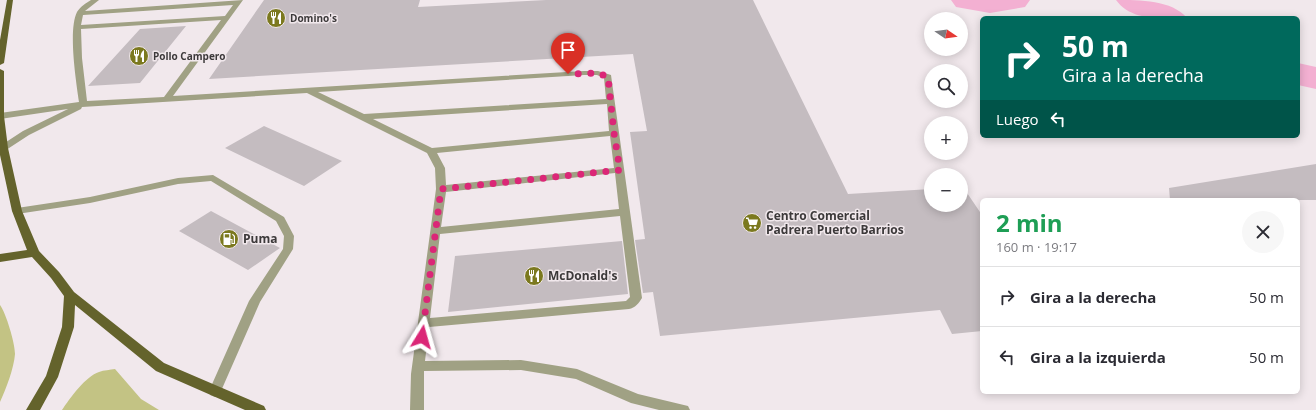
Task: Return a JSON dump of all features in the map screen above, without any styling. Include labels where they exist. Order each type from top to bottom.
[{"type":"main road","points":[[0,63],[9,3]]},
{"type":"main road","points":[[0,71],[0,116],[3,148],[17,211],[34,253],[55,275],[70,295],[160,367],[260,410]]},
{"type":"main road","points":[[0,258],[34,253]]},
{"type":"main road","points":[[34,410],[52,377],[68,327],[70,295]]},
{"type":"lane","points":[[83,104],[77,27],[80,13],[89,4],[96,0]]},
{"type":"lane","points":[[80,13],[239,2]]},
{"type":"lane","points":[[167,98],[239,2]]},
{"type":"lane","points":[[77,27],[226,18]]},
{"type":"lane","points":[[0,116],[83,104],[167,98],[584,72],[598,73],[608,77],[636,298],[629,305],[612,308],[424,323]]},
{"type":"lane","points":[[308,90],[431,151],[614,133]]},
{"type":"lane","points":[[363,117],[611,101]]},
{"type":"lane","points":[[3,148],[26,133],[83,104]]},
{"type":"lane","points":[[417,410],[418,366],[441,189],[440,168],[431,151]]},
{"type":"lane","points":[[441,189],[620,170]]},
{"type":"lane","points":[[17,211],[90,200],[178,181],[213,178],[280,219],[290,236],[288,249],[255,301],[215,391]]},
{"type":"lane","points":[[436,231],[625,212]]},
{"type":"lane","points":[[418,366],[521,365],[577,374],[636,398],[683,410]]},
{"type":"green space","points":[[0,305],[10,328],[15,354],[7,385],[0,402]]},
{"type":"green space","points":[[115,369],[141,399],[159,410],[62,410],[74,394],[94,374],[101,371]]},
{"type":"building","name":"Centro Comercial Padrera Puerto Barrios","points":[[264,0],[420,0],[418,7],[546,0],[753,0],[848,194],[924,189],[924,212],[968,212],[968,194],[980,212],[980,331],[952,334],[940,310],[660,336],[653,292],[643,293],[635,240],[645,239],[630,132],[647,131],[633,54],[209,79]]},
{"type":"building","name":"Pollo Campero","points":[[186,26],[140,83],[88,86],[140,29]]},
{"type":"building","points":[[264,126],[342,161],[304,186],[225,148]]},
{"type":"building","points":[[1316,164],[1316,200],[1300,200],[1300,198],[1170,198],[1169,188]]},
{"type":"building","name":"Puma","points":[[211,211],[280,248],[248,270],[179,231]]},
{"type":"building","name":"McDonald's","points":[[622,241],[628,294],[448,312],[455,256]]},
{"type":"waterway","points":[[967,0],[990,3],[1014,0]]},
{"type":"waterway","points":[[1132,0],[1167,16]]},
{"type":"waterway","points":[[1300,74],[1316,78]]},
{"type":"place","name":"Domino's","points":[[276,18]]},
{"type":"place","name":"Pollo Campero","points":[[139,56]]},
{"type":"place","name":"Centro Comercial Padrera Puerto Barrios","points":[[752,223]]},
{"type":"place","name":"Puma","points":[[229,239]]},
{"type":"place","name":"McDonald's","points":[[534,276]]},
{"type":"route","points":[[422,337],[441,189],[620,170],[614,133],[608,77],[598,73],[584,72],[568,74]]}]
